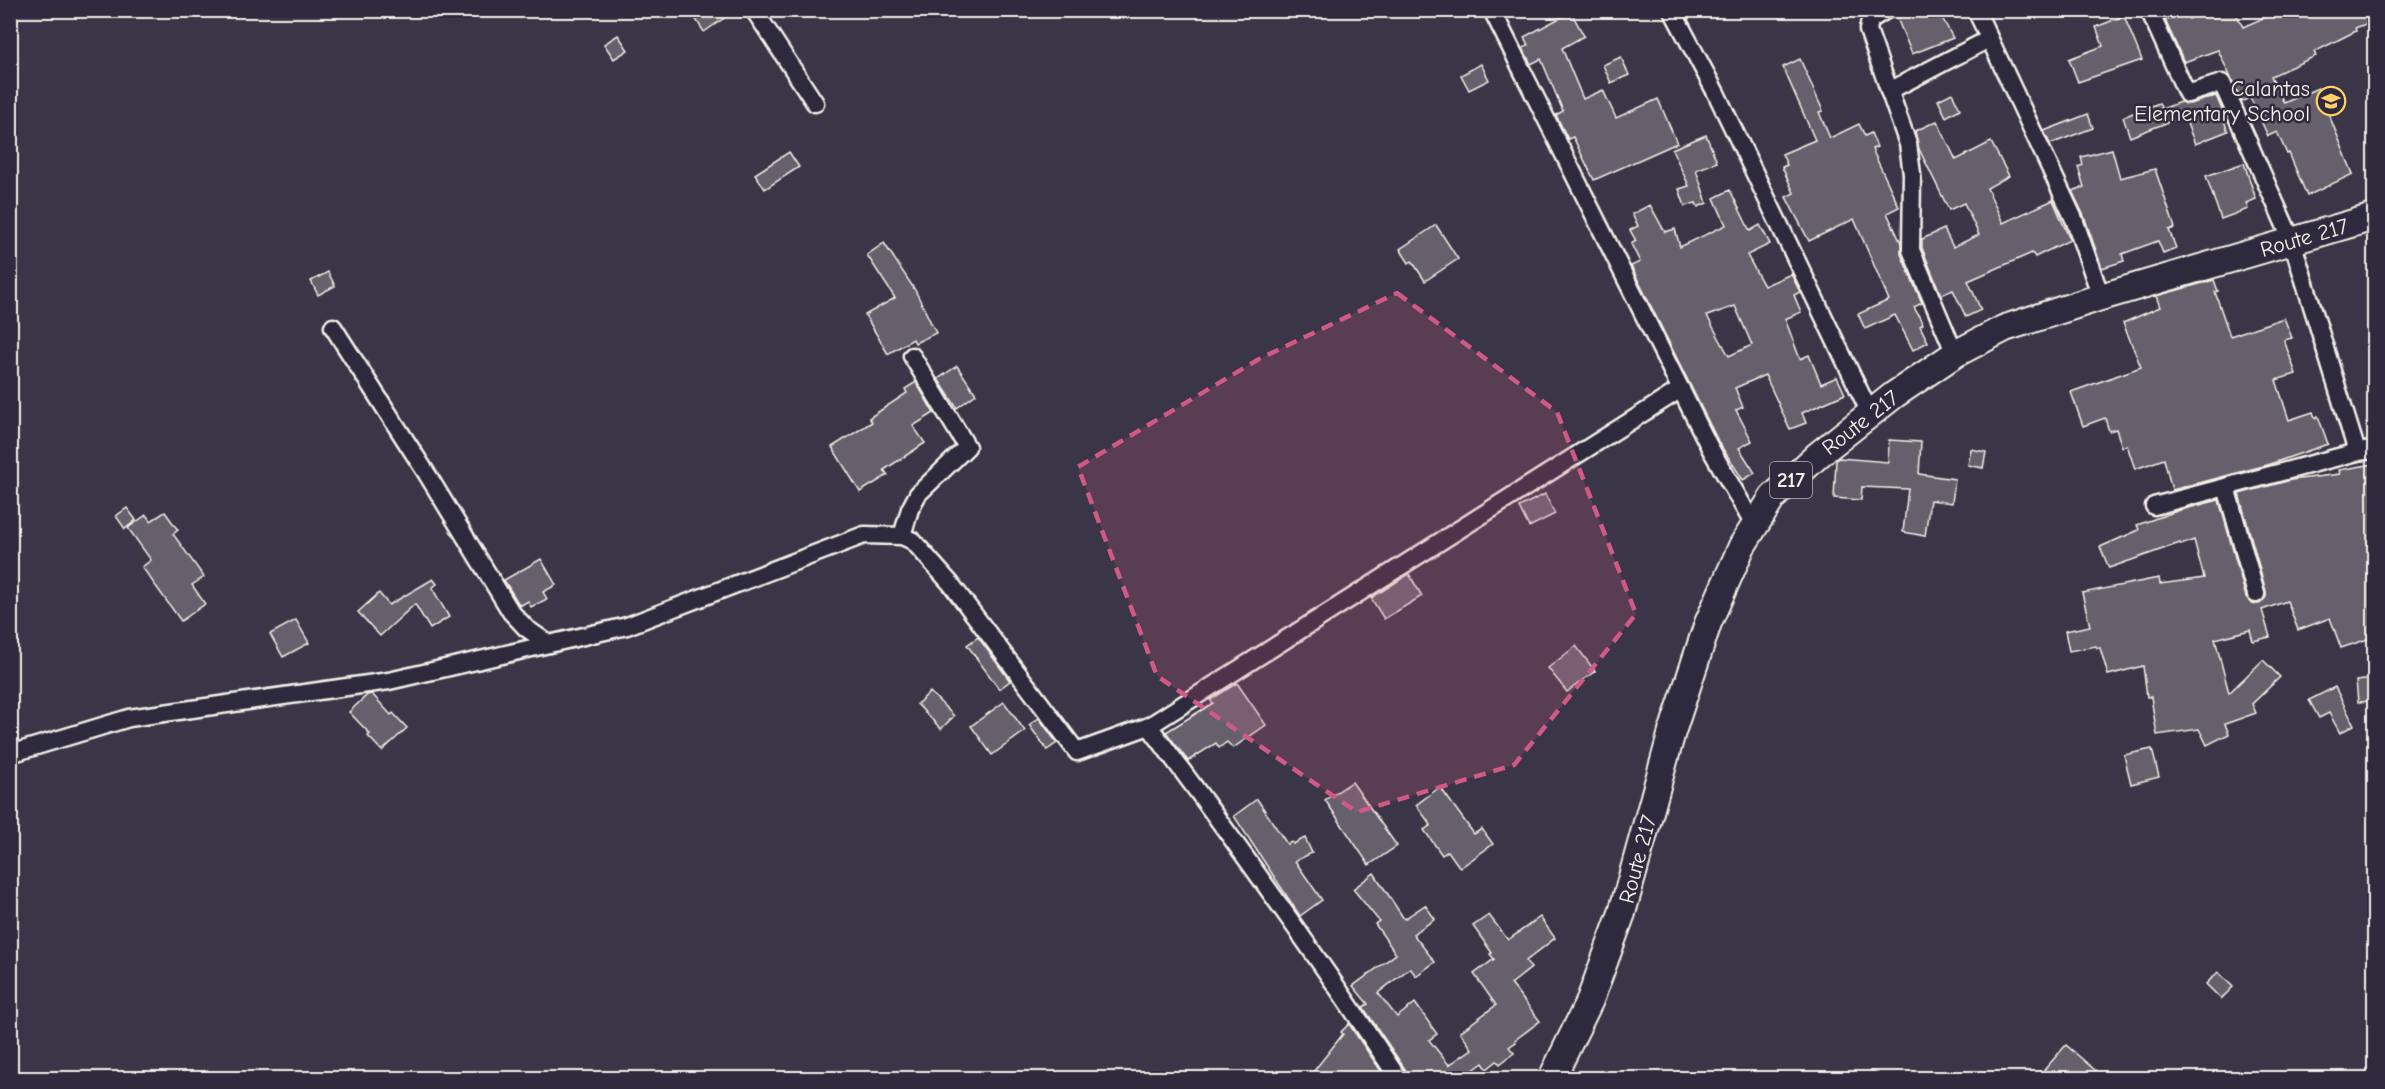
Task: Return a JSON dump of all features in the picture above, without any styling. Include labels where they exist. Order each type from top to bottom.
[{"type":"main road","name":"Route 217","points":[[1552,1078],[1590,1000],[1622,913],[1672,732],[1708,623],[1728,575],[1754,525],[1773,497],[1818,455],[1870,413],[1956,354],[2005,328],[2374,217]]},
{"type":"street","points":[[754,10],[815,103]]},
{"type":"street","points":[[1492,10],[1710,448],[1754,525]]},
{"type":"street","points":[[1672,10],[1716,93],[1870,413]]},
{"type":"street","points":[[1886,10],[1870,20],[1868,30],[1908,144],[1912,174],[1911,250],[1956,354]]},
{"type":"street","points":[[1976,10],[2074,219],[2102,297]]},
{"type":"street","points":[[2149,10],[2187,94],[2222,83],[2292,241],[2357,452]]},
{"type":"street","points":[[1889,91],[1989,39]]},
{"type":"street","points":[[333,327],[428,474],[511,612],[526,628],[549,644]]},
{"type":"street","points":[[902,536],[909,509],[918,494],[967,447],[912,356]]},
{"type":"street","points":[[10,753],[129,718],[389,681],[627,626],[864,535],[902,536],[913,541],[951,584],[1077,752],[1149,726],[1681,389]]},
{"type":"street","points":[[2154,506],[2357,452],[2374,450]]},
{"type":"street","points":[[2226,487],[2256,594]]},
{"type":"street","points":[[1149,726],[1226,830],[1361,1021],[1398,1078]]},
{"type":"highlighted area","points":[[1397,293],[1557,412],[1636,614],[1514,765],[1357,812],[1157,676],[1078,467],[1259,359]]},
{"type":"building","points":[[690,10],[736,10],[704,32]]},
{"type":"building","points":[[1916,10],[1938,10],[1953,38],[1912,54],[1897,18]]},
{"type":"building","points":[[2209,10],[2234,10],[2243,27],[2268,16],[2265,10],[2374,10],[2374,21],[2355,28],[2356,31],[2314,52],[2316,56],[2271,76],[2284,103],[2318,88],[2353,174],[2307,196],[2289,153],[2287,154],[2277,132],[2268,136],[2250,97],[2242,102],[2218,50],[2184,62],[2165,20],[2187,13],[2189,19]]},
{"type":"building","points":[[1571,12],[1584,36],[1562,48],[1583,99],[1603,90],[1616,118],[1658,99],[1677,143],[1594,180],[1573,137],[1568,139],[1556,115],[1563,111],[1541,59],[1531,64],[1523,48],[1528,45],[1524,37]]},
{"type":"building","points":[[2124,16],[2142,60],[2078,82],[2069,59],[2103,46],[2096,27]]},
{"type":"building","points":[[618,35],[628,50],[614,59],[604,44]]},
{"type":"building","points":[[1621,57],[1629,75],[1611,83],[1603,65]]},
{"type":"building","points":[[1800,59],[1823,111],[1819,112],[1830,138],[1859,124],[1865,136],[1871,133],[1877,147],[1872,149],[1899,207],[1887,213],[1901,243],[1901,254],[1922,303],[1914,307],[1923,324],[1920,326],[1928,342],[1913,350],[1895,315],[1865,329],[1858,314],[1889,300],[1854,219],[1809,241],[1786,197],[1794,193],[1782,167],[1787,165],[1782,154],[1815,140],[1783,67]]},
{"type":"building","points":[[1481,64],[1489,80],[1469,90],[1461,75]]},
{"type":"building","points":[[1952,93],[1960,109],[1946,117],[1938,100]]},
{"type":"building","points":[[2216,96],[2228,131],[2195,144],[2184,116],[2130,137],[2123,117],[2159,103],[2162,109],[2180,102],[2190,104]]},
{"type":"building","points":[[2088,114],[2093,128],[2050,144],[2044,131]]},
{"type":"building","points":[[1937,121],[1956,160],[1991,142],[2009,176],[1987,188],[2003,223],[2053,200],[2070,240],[2035,257],[2032,253],[1968,281],[1981,310],[1966,317],[1953,290],[1941,295],[1922,248],[1922,239],[1944,229],[1953,247],[1979,235],[1964,203],[1949,210],[1919,149],[1915,131]]},
{"type":"building","points":[[1706,135],[1717,162],[1696,170],[1707,203],[1698,207],[1696,203],[1685,206],[1679,189],[1689,186],[1672,149]]},
{"type":"building","points":[[2112,149],[2120,178],[2155,169],[2175,228],[2169,230],[2176,248],[2163,253],[2158,241],[2122,254],[2124,261],[2102,268],[2084,216],[2072,191],[2084,187],[2078,167],[2083,165],[2081,157]]},
{"type":"building","points":[[789,152],[799,167],[765,189],[755,174]]},
{"type":"building","points":[[2244,163],[2256,199],[2246,203],[2248,209],[2221,219],[2206,176]]},
{"type":"building","points":[[1730,190],[1750,231],[1760,225],[1770,244],[1747,255],[1764,286],[1791,274],[1800,292],[1794,295],[1801,312],[1785,319],[1800,359],[1809,355],[1821,384],[1837,377],[1845,394],[1802,413],[1806,423],[1790,429],[1765,375],[1735,388],[1743,407],[1736,410],[1752,441],[1739,448],[1755,473],[1743,480],[1719,443],[1631,266],[1640,262],[1631,244],[1636,241],[1630,230],[1638,226],[1632,214],[1650,205],[1665,232],[1675,229],[1680,247],[1726,225],[1714,198]],"holes":[[[1735,306],[1752,345],[1729,356],[1707,316]]]},
{"type":"building","points":[[1436,225],[1458,259],[1425,281],[1412,261],[1409,263],[1400,249]]},
{"type":"building","points":[[884,243],[915,290],[936,333],[915,343],[913,339],[888,354],[865,315],[895,298],[867,255]]},
{"type":"building","points":[[328,272],[335,286],[318,295],[311,281]]},
{"type":"building","points":[[2214,280],[2218,291],[2215,292],[2230,336],[2284,318],[2292,338],[2284,340],[2296,374],[2276,380],[2289,420],[2313,412],[2315,418],[2318,416],[2328,444],[2267,465],[2172,490],[2164,459],[2135,469],[2127,445],[2122,447],[2116,429],[2109,431],[2105,418],[2083,426],[2071,392],[2141,367],[2123,323],[2160,307],[2156,296]]},
{"type":"building","points":[[957,366],[976,394],[957,408],[938,379]]},
{"type":"building","points":[[916,382],[934,413],[913,426],[925,443],[884,470],[888,475],[860,492],[832,447],[872,422],[869,418],[907,393],[905,389]]},
{"type":"building","points":[[1889,440],[1921,442],[1919,474],[1955,479],[1952,503],[1930,500],[1925,536],[1903,532],[1908,489],[1862,487],[1861,500],[1834,498],[1836,460],[1839,458],[1888,462]]},
{"type":"building","points":[[1971,449],[1986,452],[1983,468],[1968,465]]},
{"type":"building","points":[[2374,464],[2374,637],[2341,648],[2330,618],[2298,630],[2287,601],[2262,610],[2270,637],[2253,641],[2250,630],[2215,639],[2229,693],[2263,660],[2280,677],[2252,704],[2256,713],[2225,724],[2229,734],[2207,745],[2199,729],[2157,735],[2151,697],[2147,697],[2143,666],[2108,675],[2100,648],[2096,646],[2069,651],[2065,631],[2090,626],[2082,593],[2159,578],[2160,584],[2204,578],[2194,540],[2109,568],[2100,547],[2139,530],[2137,525],[2219,500],[2246,597],[2253,604],[2259,604],[2266,597],[2266,591],[2239,494],[2291,480],[2340,474],[2339,470]]},
{"type":"building","points":[[1545,494],[1555,514],[1529,527],[1519,507]]},
{"type":"building","points":[[127,508],[136,520],[125,529],[116,516]]},
{"type":"building","points":[[165,512],[178,530],[173,534],[204,577],[192,585],[205,604],[181,621],[142,567],[151,560],[128,528],[146,515],[151,521]]},
{"type":"building","points":[[541,559],[556,585],[543,592],[547,599],[531,607],[528,601],[520,606],[504,580]]},
{"type":"building","points":[[1409,574],[1422,596],[1384,619],[1371,598]]},
{"type":"building","points":[[433,579],[437,584],[432,588],[449,617],[430,629],[415,604],[380,636],[358,612],[379,593],[389,605]]},
{"type":"building","points":[[296,620],[309,643],[283,657],[270,634]]},
{"type":"building","points":[[978,637],[1010,681],[999,689],[967,645]]},
{"type":"building","points":[[1576,646],[1595,671],[1567,692],[1548,668]]},
{"type":"building","points":[[2374,679],[2374,701],[2358,702],[2356,681]]},
{"type":"building","points":[[1237,683],[1266,725],[1233,748],[1227,742],[1219,748],[1216,743],[1188,761],[1166,732],[1213,703],[1210,700]]},
{"type":"building","points":[[2335,687],[2354,725],[2340,733],[2329,713],[2319,718],[2309,700]]},
{"type":"building","points":[[930,692],[954,716],[941,729],[917,704]]},
{"type":"building","points":[[372,694],[391,715],[393,713],[407,728],[382,751],[368,736],[370,734],[349,712],[367,695]]},
{"type":"building","points":[[1004,702],[1025,731],[992,755],[971,726]]},
{"type":"building","points":[[1039,718],[1057,743],[1047,750],[1029,725]]},
{"type":"building","points":[[2152,749],[2159,777],[2131,784],[2124,755]]},
{"type":"building","points":[[1352,782],[1397,846],[1369,865],[1325,800]]},
{"type":"building","points":[[1440,787],[1474,834],[1482,829],[1493,844],[1460,868],[1448,851],[1442,855],[1424,830],[1431,825],[1416,805]]},
{"type":"building","points":[[1257,799],[1287,844],[1292,842],[1293,844],[1305,838],[1312,853],[1295,861],[1322,900],[1300,916],[1234,816]]},
{"type":"building","points":[[1374,873],[1404,919],[1425,905],[1435,919],[1413,934],[1435,962],[1416,976],[1410,968],[1378,993],[1397,1017],[1415,1003],[1437,1034],[1429,1040],[1449,1065],[1472,1049],[1460,1032],[1496,1005],[1474,974],[1494,959],[1473,926],[1489,915],[1508,940],[1540,917],[1555,938],[1526,961],[1531,968],[1511,984],[1540,1021],[1515,1040],[1516,1042],[1509,1047],[1514,1053],[1500,1064],[1497,1061],[1487,1069],[1483,1063],[1462,1078],[1408,1078],[1407,1072],[1363,1007],[1368,1004],[1353,986],[1396,954],[1375,924],[1379,921],[1353,889]]},
{"type":"building","points":[[2218,972],[2233,987],[2221,999],[2206,984]]},
{"type":"building","points":[[1349,1024],[1386,1078],[1322,1078],[1313,1072]]},
{"type":"building","points":[[2066,1045],[2104,1078],[2037,1078]]},
{"type":"place","name":"Calantas Elementary School","points":[[2331,101]]}]
